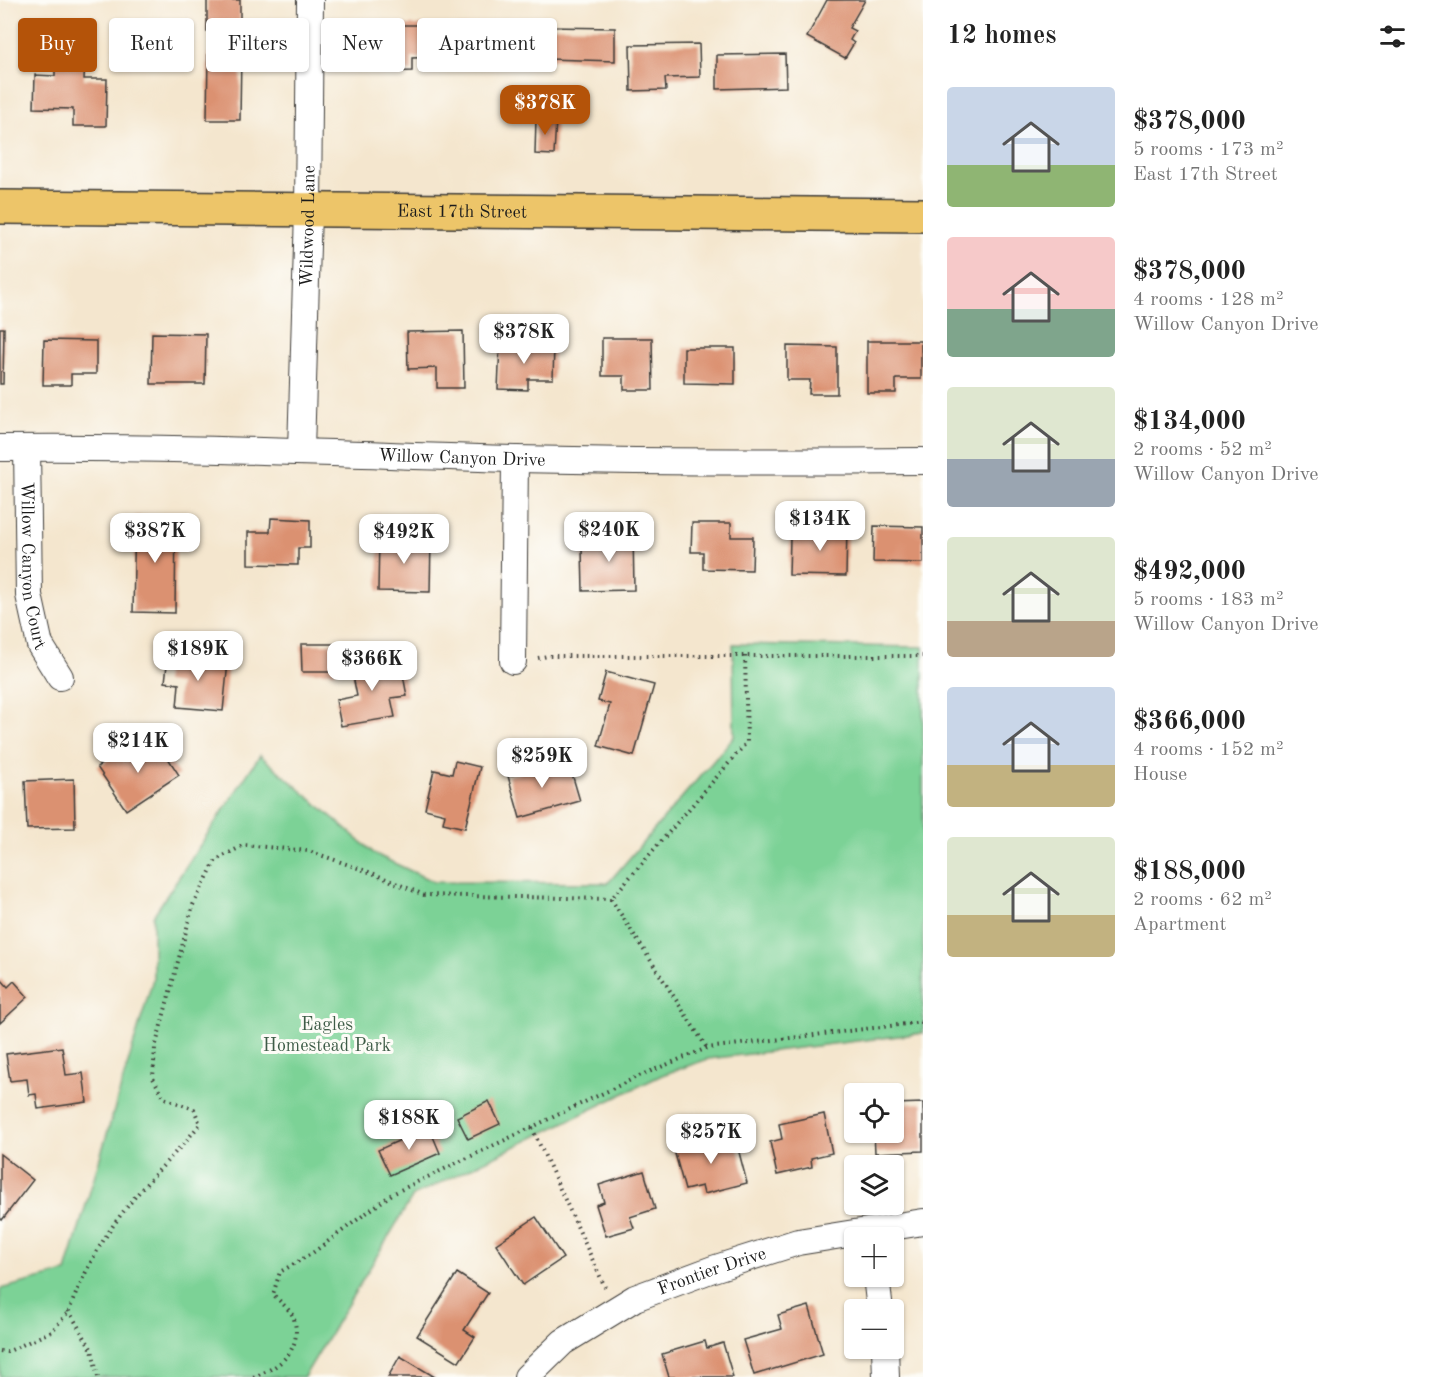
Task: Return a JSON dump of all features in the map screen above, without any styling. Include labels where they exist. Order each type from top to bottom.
[{"type":"main road","name":"East 17th Street","points":[[0,207],[923,215]]},
{"type":"street","name":"Wildwood Lane","points":[[301,451],[308,211],[310,0]]},
{"type":"street","name":"Willow Canyon Drive","points":[[0,448],[301,451],[515,459],[789,462],[923,460]]},
{"type":"street","name":"Willow Canyon Court","points":[[27,448],[29,595],[40,645],[60,677]]},
{"type":"street","points":[[513,661],[515,459]]},
{"type":"street","name":"Frontier Drive","points":[[901,1227],[923,1222]]},
{"type":"street","name":"Frontier Drive","points":[[527,1377],[563,1342],[635,1298],[702,1273],[787,1246],[844,1238]]},
{"type":"street","points":[[885,1359],[886,1377]]},
{"type":"path","points":[[513,661],[548,656],[923,656]]},
{"type":"path","points":[[611,899],[747,742],[745,656]]},
{"type":"path","points":[[0,1352],[7,1352],[52,1331],[69,1311],[78,1286],[105,1238],[127,1207],[200,1125],[194,1109],[164,1098],[153,1078],[154,1058],[193,905],[216,860],[244,845],[309,851],[372,873],[424,895],[611,899]]},
{"type":"path","points":[[611,899],[707,1048]]},
{"type":"path","points":[[254,1377],[267,1372],[287,1358],[296,1341],[294,1318],[273,1294],[280,1272],[311,1254],[392,1194],[639,1076],[707,1048],[923,1022]]},
{"type":"path","points":[[532,1127],[615,1310]]},
{"type":"path","points":[[69,1311],[92,1350],[98,1377]]},
{"type":"green space","name":"Eagles Homestead Park","points":[[733,644],[923,647],[923,1033],[708,1059],[662,1075],[413,1196],[304,1377],[0,1377],[0,1289],[66,1272],[153,979],[153,916],[260,755],[375,854],[434,882],[608,883],[734,737]]},
{"type":"building","points":[[207,0],[240,0],[240,18],[207,18]]},
{"type":"building","points":[[827,0],[865,0],[849,28],[855,31],[850,40],[854,43],[845,58],[807,37]]},
{"type":"building","points":[[405,25],[417,25],[417,58],[412,58],[412,71],[405,71]]},
{"type":"building","points":[[557,27],[615,28],[615,61],[557,59]]},
{"type":"building","points":[[699,44],[700,77],[665,78],[666,90],[631,91],[630,45]]},
{"type":"building","points":[[785,54],[786,87],[717,89],[717,55]]},
{"type":"building","points":[[55,72],[84,72],[84,79],[107,79],[106,126],[73,126],[73,109],[34,108],[35,75],[55,76]]},
{"type":"building","points":[[208,72],[241,72],[240,120],[207,120]]},
{"type":"building","points":[[536,118],[556,119],[554,155],[535,154]]},
{"type":"building","points":[[0,328],[4,328],[3,384],[0,384]]},
{"type":"building","points":[[463,331],[464,388],[437,388],[437,368],[408,369],[407,332]]},
{"type":"building","points":[[152,333],[206,334],[205,384],[151,384]]},
{"type":"building","points":[[602,338],[652,338],[653,390],[624,390],[624,376],[602,376]]},
{"type":"building","points":[[44,340],[96,341],[96,374],[71,374],[71,385],[43,385]]},
{"type":"building","points":[[867,341],[921,341],[921,379],[896,379],[896,393],[867,393]]},
{"type":"building","points":[[500,344],[554,346],[553,379],[528,379],[528,390],[498,389]]},
{"type":"building","points":[[787,346],[837,347],[837,394],[809,394],[810,380],[787,380]]},
{"type":"building","points":[[684,348],[735,348],[735,384],[684,383]]},
{"type":"building","points":[[135,516],[176,516],[175,613],[133,612]]},
{"type":"building","points":[[271,518],[310,520],[310,548],[298,548],[298,565],[248,564],[248,532],[270,532]]},
{"type":"building","points":[[692,523],[731,523],[731,537],[753,537],[752,570],[703,569],[703,552],[691,552]]},
{"type":"building","points":[[815,524],[847,525],[846,576],[789,575],[790,538],[815,538]]},
{"type":"building","points":[[874,526],[923,527],[923,563],[873,562]]},
{"type":"building","points":[[594,532],[633,532],[634,590],[583,591],[582,548],[594,548]]},
{"type":"building","points":[[379,537],[431,538],[430,592],[378,591]]},
{"type":"building","points":[[301,644],[335,644],[335,672],[302,672]]},
{"type":"building","points":[[168,656],[228,662],[223,711],[177,707],[179,684],[165,682]]},
{"type":"building","points":[[379,656],[382,668],[401,664],[407,696],[391,698],[395,717],[341,726],[336,700],[357,696],[350,661]]},
{"type":"building","points":[[606,672],[654,685],[634,756],[598,746],[610,704],[598,701]]},
{"type":"building","points":[[157,741],[179,775],[126,810],[97,767],[118,753],[124,762]]},
{"type":"building","points":[[545,760],[548,773],[570,767],[580,801],[520,818],[508,776],[520,773],[518,768]]},
{"type":"building","points":[[455,761],[480,767],[465,828],[443,823],[445,814],[425,809],[434,770],[452,774]]},
{"type":"building","points":[[74,779],[75,828],[27,829],[25,781]]},
{"type":"building","points":[[0,978],[8,987],[14,981],[28,997],[0,1023]]},
{"type":"building","points":[[62,1047],[66,1075],[83,1073],[87,1102],[38,1109],[36,1094],[29,1095],[27,1079],[10,1081],[6,1054]]},
{"type":"building","points":[[489,1101],[500,1124],[468,1139],[457,1117]]},
{"type":"building","points":[[923,1103],[923,1151],[875,1153],[875,1143],[904,1143],[904,1104]]},
{"type":"building","points":[[824,1114],[832,1153],[811,1158],[812,1167],[777,1175],[770,1142],[782,1139],[779,1124]]},
{"type":"building","points":[[429,1127],[440,1153],[390,1175],[378,1150]]},
{"type":"building","points":[[734,1133],[747,1183],[704,1194],[702,1186],[685,1190],[674,1150]]},
{"type":"building","points":[[0,1154],[33,1180],[2,1220],[0,1218]]},
{"type":"building","points":[[644,1171],[655,1209],[630,1217],[634,1228],[606,1236],[596,1205],[604,1202],[599,1185]]},
{"type":"building","points":[[536,1217],[563,1258],[523,1285],[496,1244]]},
{"type":"building","points":[[457,1273],[488,1293],[464,1330],[475,1337],[459,1362],[417,1336]]},
{"type":"building","points":[[809,1306],[823,1354],[754,1375],[743,1340],[782,1329],[778,1315]]},
{"type":"building","points":[[705,1341],[707,1348],[723,1343],[733,1377],[669,1377],[662,1354]]},
{"type":"building","points":[[400,1356],[435,1377],[388,1377]]}]
